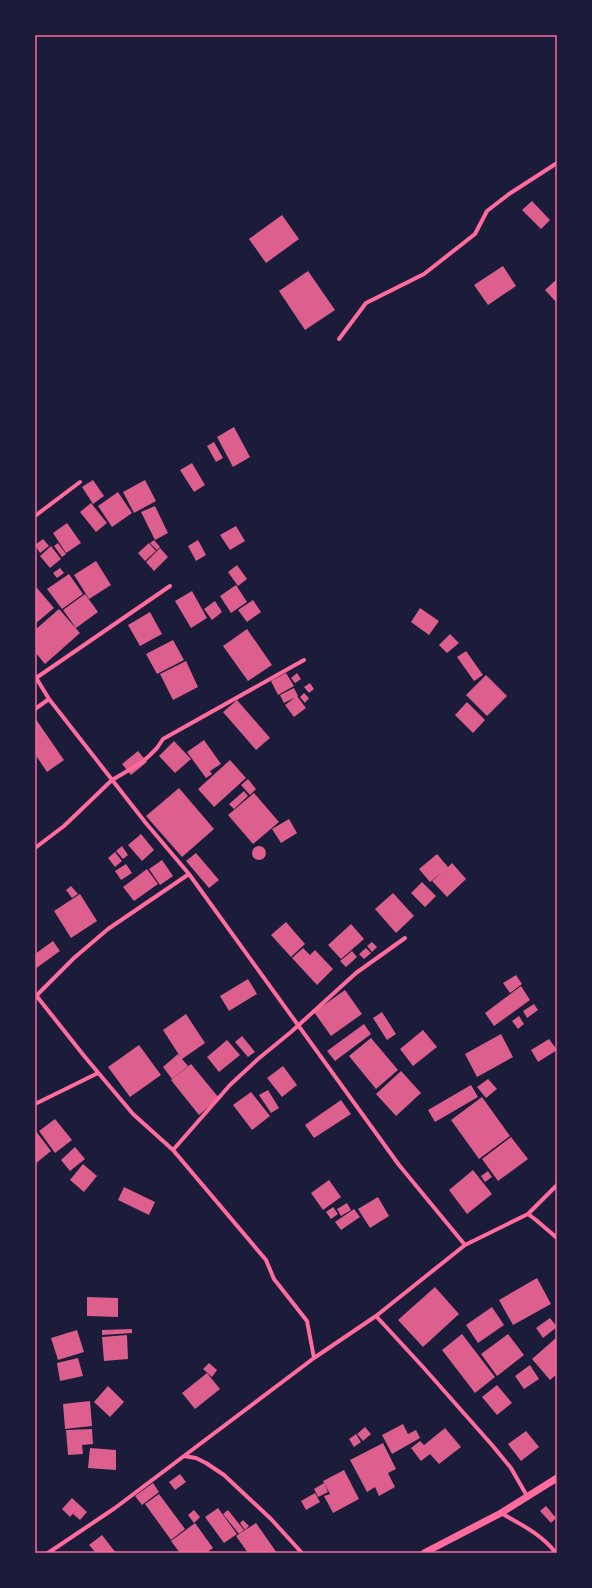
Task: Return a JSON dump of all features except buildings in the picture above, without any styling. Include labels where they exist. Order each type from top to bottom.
[{"type":"street","points":[[339,339],[366,303],[424,274],[475,234],[487,211],[509,194],[557,163]]},
{"type":"street","points":[[35,516],[80,482]]},
{"type":"street","points":[[170,586],[36,677],[49,699],[112,780],[189,874],[399,1165],[465,1245]]},
{"type":"street","points":[[35,848],[64,826],[112,780],[141,763],[157,748],[163,739],[304,660]]},
{"type":"street","points":[[35,709],[49,699]]},
{"type":"street","points":[[189,874],[108,929],[74,958],[36,995],[98,1073],[133,1114],[173,1150],[266,1260],[274,1279],[307,1321],[314,1358]]},
{"type":"street","points":[[173,1150],[230,1085],[258,1059],[299,1026],[356,973],[405,938]]},
{"type":"street","points":[[35,1104],[98,1073]]},
{"type":"street","points":[[48,1553],[115,1508],[314,1358],[376,1316],[465,1245],[528,1214],[557,1185]]},
{"type":"street","points":[[528,1214],[557,1238]]},
{"type":"street","points":[[376,1316],[492,1445],[511,1468],[527,1496]]},
{"type":"street","points":[[184,1456],[196,1458],[224,1475],[271,1519],[302,1553]]},
{"type":"street","points":[[424,1553],[501,1513],[557,1478]]},
{"type":"street","points":[[501,1513],[532,1530],[547,1542],[556,1553]]}]
